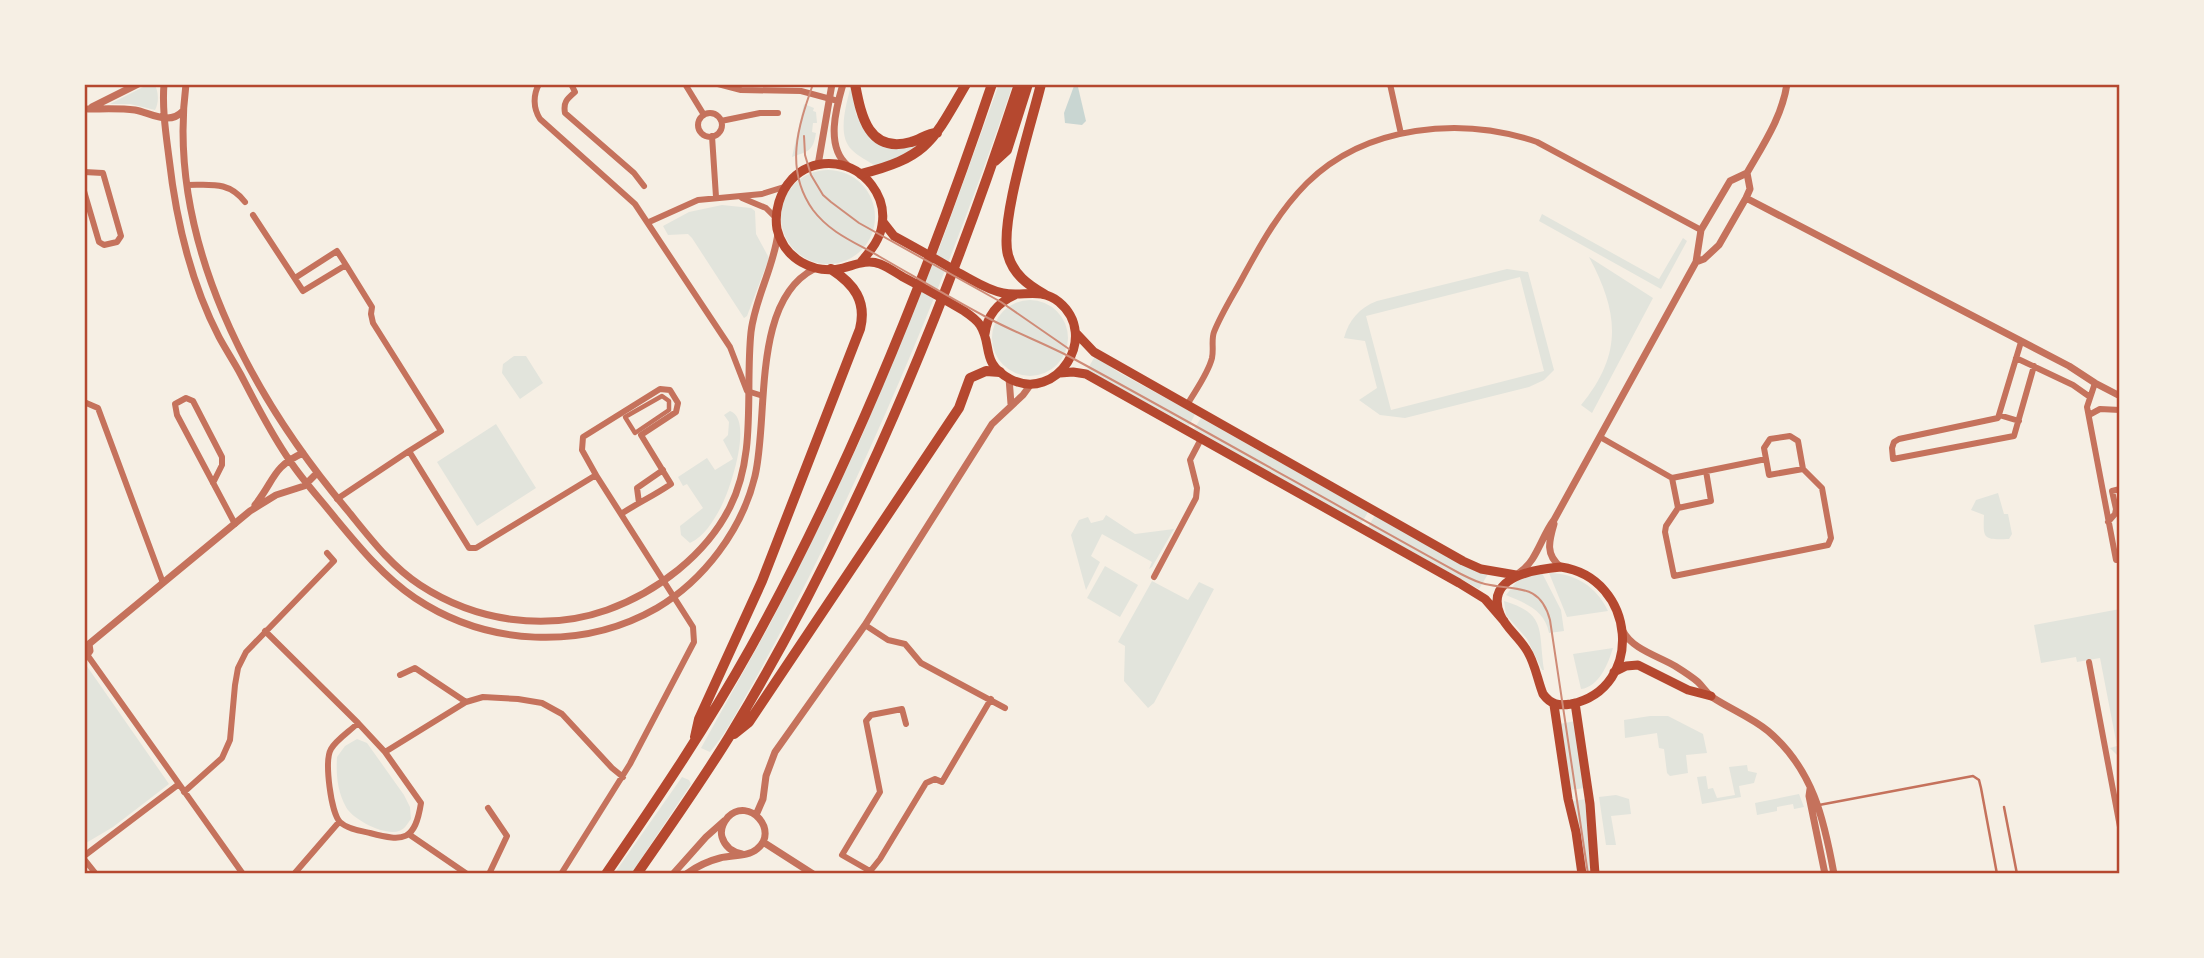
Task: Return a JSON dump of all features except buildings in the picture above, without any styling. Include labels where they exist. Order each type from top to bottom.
[{"type":"highway","points":[[855,84],[862,119],[878,137],[890,143],[903,144],[929,133],[937,133]]},
{"type":"highway","points":[[861,174],[893,166],[912,157],[937,133],[966,84]]},
{"type":"highway","points":[[606,874],[694,742],[752,645],[843,462],[934,244],[992,84]]},
{"type":"highway","points":[[637,874],[728,738],[809,594],[869,467],[933,318],[993,164],[1019,84]]},
{"type":"highway","points":[[993,164],[1007,150],[1028,84]]},
{"type":"highway","points":[[1041,84],[1010,208],[1006,243],[1010,261],[1020,276],[1044,294]]},
{"type":"highway","points":[[694,742],[699,719],[758,592],[860,329],[863,312],[860,298],[849,282],[831,269]]},
{"type":"highway","points":[[728,738],[749,722],[836,594],[959,408],[970,378],[986,371],[1005,375]]},
{"type":"main road","points":[[985,337],[978,322],[964,311],[878,263],[861,262],[831,269],[814,269],[793,256],[778,232],[776,218],[786,187],[801,171],[818,165],[838,164],[851,168],[871,183],[879,196],[883,222],[888,231],[1000,293],[1044,294],[1065,308],[1076,332],[1074,352],[1058,374],[1045,381],[1031,384],[1005,375],[987,354],[987,324],[1001,302],[1016,294]]},
{"type":"main road","points":[[861,262],[876,244],[883,222]]},
{"type":"main road","points":[[1076,332],[1094,352],[1463,561],[1481,569],[1516,575],[1562,567],[1582,573],[1602,586],[1616,605],[1623,630],[1622,647],[1612,673],[1601,688],[1576,703],[1554,705]]},
{"type":"main road","points":[[1058,374],[1086,374],[1459,583],[1489,603],[1527,650],[1543,694],[1554,705],[1582,874]]},
{"type":"main road","points":[[1504,621],[1499,612],[1497,598],[1502,586],[1516,575]]},
{"type":"main road","points":[[1612,673],[1623,667],[1639,665],[1688,690],[1711,696]]},
{"type":"main road","points":[[1576,703],[1590,804],[1595,874]]},
{"type":"street","points":[[86,110],[138,84]]},
{"type":"street","points":[[164,84],[164,118],[176,214],[193,275],[220,339],[289,460],[389,579],[451,619],[475,627],[539,639],[578,635],[639,616],[675,596],[694,581],[711,562],[731,532],[746,502],[757,468],[767,349],[773,325],[789,293],[814,269]]},
{"type":"street","points":[[186,84],[183,154],[202,254],[223,309],[249,365],[316,474],[387,556],[413,580],[454,603],[495,617],[546,622],[587,616],[620,605],[663,580],[696,554],[722,522],[735,496],[744,459],[751,332],[778,232]]},
{"type":"street","points":[[540,84],[535,96],[536,110],[547,126],[619,187],[649,222],[730,347],[748,392]]},
{"type":"street","points":[[570,84],[575,92],[566,100],[565,113],[634,173],[644,186]]},
{"type":"street","points":[[685,84],[704,115]]},
{"type":"street","points":[[718,84],[741,90],[801,91],[833,100]]},
{"type":"street","points":[[832,84],[835,138],[841,158],[851,168]]},
{"type":"street","points":[[818,165],[833,100],[844,84]]},
{"type":"street","points":[[1390,84],[1401,134]]},
{"type":"street","points":[[1516,575],[1530,565],[1541,539],[1696,262],[1701,230],[1730,181],[1747,173],[1771,131],[1787,84]]},
{"type":"street","points":[[86,110],[135,110],[164,118],[175,117],[183,111]]},
{"type":"street","points":[[712,113],[721,121],[719,132],[712,136],[705,136],[699,131],[698,123],[704,115],[712,113]]},
{"type":"street","points":[[721,121],[760,113],[778,113]]},
{"type":"street","points":[[1187,405],[1212,359],[1212,337],[1217,325],[1284,209],[1308,181],[1332,163],[1369,145],[1401,134],[1426,129],[1473,128],[1518,135],[1546,146],[1701,230]]},
{"type":"street","points":[[712,136],[716,197]]},
{"type":"street","points":[[84,172],[103,173],[121,236],[117,242],[104,245],[99,243],[84,191]]},
{"type":"street","points":[[1696,262],[1704,259],[1719,245],[1746,198],[1750,189],[1747,173]]},
{"type":"street","points":[[1730,181],[1742,179],[1750,189]]},
{"type":"street","points":[[187,185],[229,187],[238,192],[245,202]]},
{"type":"street","points":[[649,222],[689,203],[716,197],[770,192],[786,187]]},
{"type":"street","points":[[737,196],[766,208],[776,218]]},
{"type":"street","points":[[1746,198],[2069,366],[2120,396]]},
{"type":"street","points":[[253,215],[303,291],[346,265]]},
{"type":"street","points":[[1699,239],[1706,247],[1719,245]]},
{"type":"street","points":[[295,278],[337,251],[372,307],[373,323],[441,431],[337,499]]},
{"type":"street","points":[[2021,342],[1998,418],[1899,439],[1892,447],[1894,459],[2014,436],[2034,366]]},
{"type":"street","points":[[2016,358],[2073,385],[2090,397]]},
{"type":"street","points":[[1005,375],[1011,404]]},
{"type":"street","points":[[2095,383],[2087,407],[2118,562]]},
{"type":"street","points":[[756,815],[764,799],[766,776],[775,752],[865,625],[992,424],[1031,384]]},
{"type":"street","points":[[561,874],[623,777],[694,642],[693,627],[675,596],[663,580],[596,475],[582,450],[583,437],[660,389],[670,390],[678,403],[676,412],[641,435],[671,484],[621,514]]},
{"type":"street","points":[[748,392],[763,396]]},
{"type":"street","points":[[662,396],[668,401],[669,410],[635,433],[625,417],[662,396]]},
{"type":"street","points":[[213,483],[223,461],[193,401],[186,398],[175,404],[174,409],[234,524]]},
{"type":"street","points":[[84,402],[98,408],[163,583]]},
{"type":"street","points":[[2089,415],[2100,409],[2120,410]]},
{"type":"street","points":[[1999,415],[2019,421]]},
{"type":"street","points":[[1672,478],[1678,508],[1665,532],[1674,576],[1828,545],[1831,538],[1822,488],[1803,469],[1798,441],[1790,436],[1770,439],[1764,449],[1769,475],[1803,469]]},
{"type":"street","points":[[1600,437],[1672,478],[1766,458]]},
{"type":"street","points":[[1154,577],[1195,502],[1197,488],[1190,460],[1201,439]]},
{"type":"street","points":[[409,451],[469,548],[476,548],[596,475]]},
{"type":"street","points":[[250,511],[269,489],[275,472],[303,453]]},
{"type":"street","points":[[639,503],[638,488],[663,470]]},
{"type":"street","points":[[1678,508],[1711,501],[1706,471]]},
{"type":"street","points":[[243,874],[86,658],[90,651],[87,642],[250,511],[275,495],[307,484],[316,474]]},
{"type":"street","points":[[2108,522],[2116,509],[2112,491],[2120,489]]},
{"type":"street","points":[[1554,520],[1549,546],[1553,558],[1562,567]]},
{"type":"street","points":[[184,792],[222,758],[230,740],[238,668],[246,652],[334,561],[327,553]]},
{"type":"street","points":[[865,625],[888,640],[905,644],[921,663],[1005,708]]},
{"type":"street","points":[[1623,630],[1632,643],[1684,671],[1711,696],[1769,731],[1793,760],[1819,805],[1834,874]]},
{"type":"street","points":[[265,631],[385,752],[421,803],[418,820],[410,835],[400,840],[357,830],[339,822]]},
{"type":"street","points":[[2089,662],[2120,827]]},
{"type":"street","points":[[400,675],[415,668],[466,702]]},
{"type":"street","points":[[385,752],[466,702],[483,697],[518,699],[552,707],[579,730],[623,777]]},
{"type":"street","points":[[906,724],[902,709],[870,715],[866,721],[880,792],[842,855],[869,872],[880,859],[926,783],[935,779],[942,782],[991,699]]},
{"type":"street","points":[[339,822],[330,784],[329,757],[331,748],[358,723]]},
{"type":"street","points":[[2109,767],[2120,765]]},
{"type":"street","points":[[96,874],[84,857],[179,784]]},
{"type":"street","points":[[1810,789],[1809,796],[1825,874]]},
{"type":"street","points":[[488,808],[507,836],[489,874]]},
{"type":"street","points":[[673,874],[706,837],[730,816],[742,811],[756,815],[765,827],[763,842],[756,850],[708,862],[685,874]]},
{"type":"street","points":[[730,816],[722,827],[723,841],[733,852],[742,854]]},
{"type":"street","points":[[294,874],[339,822]]},
{"type":"street","points":[[410,835],[467,874]]},
{"type":"street","points":[[763,842],[813,874]]},
{"type":"lane","points":[[1819,805],[1973,776],[1979,780],[1981,788],[1997,874]]},
{"type":"lane","points":[[2004,807],[2017,874]]},
{"type":"shaded area","points":[[154,84],[157,90],[155,110],[130,104],[110,104]]},
{"type":"shaded area","points":[[999,84],[1013,84],[968,210],[893,396],[801,592],[733,719],[710,752],[701,748],[770,624],[861,438],[940,246]]},
{"type":"shaded area","points":[[851,85],[856,114],[863,127],[888,147],[906,148],[925,143],[913,152],[876,166],[858,155],[847,144],[844,128]]},
{"type":"shaded area","points":[[1074,86],[1078,87],[1086,121],[1082,125],[1065,123],[1064,113]]},
{"type":"shaded area","points":[[804,104],[814,108],[813,111],[816,112],[817,123],[813,123],[812,132],[816,133],[815,139],[809,150],[792,157]]},
{"type":"shaded area","points":[[828,170],[846,174],[861,184],[871,199],[875,217],[871,235],[861,250],[846,260],[828,264],[810,260],[795,250],[785,235],[781,217],[785,199],[795,184],[810,174]]},
{"type":"shaded area","points":[[722,205],[751,208],[755,211],[756,234],[769,258],[744,318],[692,238],[688,234],[668,235],[663,226],[689,212]]},
{"type":"shaded area","points":[[1542,214],[1659,279],[1683,238],[1687,241],[1661,289],[1539,221]]},
{"type":"shaded area","points":[[1589,257],[1653,298],[1592,413],[1581,405],[1604,368],[1612,333],[1606,297]]},
{"type":"shaded area","points":[[1507,269],[1528,272],[1554,370],[1544,380],[1529,387],[1405,418],[1380,415],[1359,400],[1377,388],[1365,341],[1344,338],[1356,315],[1377,301]],"holes":[[[1520,277],[1544,371],[1391,410],[1366,316]]]},
{"type":"shaded area","points":[[1038,300],[1051,306],[1062,317],[1068,330],[1066,353],[1051,370],[1038,376],[1022,376],[1009,370],[994,353],[992,330],[998,317],[1015,302]]},
{"type":"shaded area","points":[[514,356],[526,356],[543,383],[520,399],[502,373],[503,364]]},
{"type":"shaded area","points":[[1095,356],[1118,372],[1195,414],[1189,426],[1086,372]]},
{"type":"shaded area","points":[[730,411],[737,417],[740,427],[734,471],[715,517],[704,532],[690,543],[681,535],[680,526],[703,508],[687,484],[683,486],[678,477],[707,458],[715,470],[733,459],[723,440],[728,435],[729,422],[724,415]]},
{"type":"shaded area","points":[[1201,418],[1368,512],[1361,524],[1194,429]]},
{"type":"shaded area","points":[[496,424],[536,488],[477,526],[437,462]]},
{"type":"shaded area","points":[[1998,493],[2004,514],[2008,514],[2012,534],[2009,539],[1986,536],[1984,515],[1971,510],[1976,500]]},
{"type":"shaded area","points":[[1106,515],[1135,534],[1174,529],[1149,569],[1152,562],[1102,534],[1091,556],[1100,562],[1086,590],[1071,535],[1079,520],[1088,517],[1091,523],[1103,520]]},
{"type":"shaded area","points":[[1375,515],[1488,574],[1479,589],[1368,527]]},
{"type":"shaded area","points":[[1105,566],[1138,585],[1120,617],[1087,598]]},
{"type":"shaded area","points":[[1542,573],[1561,610],[1564,631],[1549,633],[1539,613],[1527,604],[1506,595],[1518,580]]},
{"type":"shaded area","points":[[1549,573],[1568,576],[1584,583],[1598,595],[1608,611],[1567,617]]},
{"type":"shaded area","points":[[1152,581],[1188,600],[1199,582],[1214,589],[1154,703],[1148,708],[1124,681],[1125,646],[1118,642]]},
{"type":"shaded area","points":[[1504,601],[1518,606],[1534,618],[1540,634],[1544,670],[1527,639],[1506,615]]},
{"type":"shaded area","points":[[2120,609],[2120,758],[2110,748],[2117,746],[2100,658],[2077,662],[2076,657],[2041,663],[2034,625]]},
{"type":"shaded area","points":[[1613,648],[1598,679],[1581,689],[1573,654]]},
{"type":"shaded area","points":[[84,662],[169,784],[113,827],[86,843],[84,841]]},
{"type":"shaded area","points":[[1668,716],[1703,734],[1707,753],[1686,755],[1688,773],[1670,776],[1667,773],[1664,749],[1659,748],[1657,733],[1625,738],[1624,720]]},
{"type":"shaded area","points":[[1575,721],[1585,788],[1569,790],[1560,724]]},
{"type":"shaded area","points":[[357,739],[367,743],[410,807],[411,819],[401,830],[393,832],[370,826],[355,817],[343,801],[338,782],[337,757],[345,746]]},
{"type":"shaded area","points":[[1747,765],[1748,771],[1757,773],[1754,783],[1739,786],[1741,797],[1702,804],[1697,777],[1706,776],[1708,789],[1713,788],[1717,798],[1735,795],[1729,767]]},
{"type":"shaded area","points":[[682,777],[691,784],[631,874],[614,874]]},
{"type":"shaded area","points":[[1799,794],[1804,807],[1794,809],[1793,804],[1757,815],[1755,803]]},
{"type":"shaded area","points":[[1616,795],[1629,799],[1631,814],[1611,816],[1616,845],[1606,845],[1599,797]]},
{"type":"shaded area","points":[[1587,799],[1590,874],[1585,874],[1571,801]]},
{"type":"tram line","points":[[813,84],[799,132],[796,163],[804,195],[813,210],[836,232],[975,311],[1074,359],[1459,573],[1482,583],[1525,590],[1540,599],[1550,620],[1588,874]]},
{"type":"tram line","points":[[804,136],[805,155],[811,175],[823,195],[831,202],[859,223],[1001,302],[1069,349]]}]
